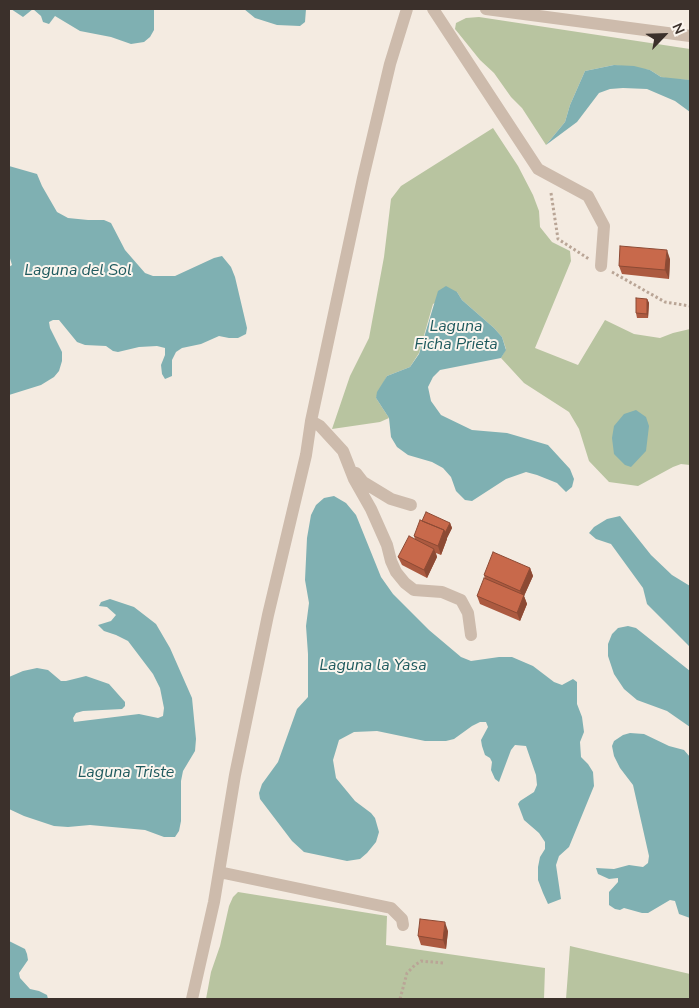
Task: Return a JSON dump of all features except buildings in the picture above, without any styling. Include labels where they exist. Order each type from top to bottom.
[{"type":"street","points":[[192,999],[219,872],[235,775],[268,615],[304,464],[311,421],[363,178],[390,64],[407,9]]},
{"type":"street","points":[[433,9],[538,169],[588,196],[604,226],[601,266]]},
{"type":"street","points":[[486,9],[690,36]]},
{"type":"street","points":[[311,421],[320,426],[343,451],[354,479],[371,509],[387,545],[390,561],[396,572],[414,590],[442,592],[461,600],[468,613],[471,635]]},
{"type":"street","points":[[348,464],[363,482],[390,500],[412,506]]},
{"type":"street","points":[[219,872],[391,908],[402,919],[403,925]]},
{"type":"path","points":[[548,175],[558,239],[665,302],[690,306]]},
{"type":"path","points":[[400,999],[407,973],[415,965],[421,961],[443,963]]},
{"type":"green space","points":[[479,17],[690,49],[690,80],[670,79],[661,77],[650,70],[614,65],[585,71],[570,105],[565,122],[546,145],[522,108],[455,29],[456,23],[466,18]]},
{"type":"green space","points":[[493,128],[518,166],[533,195],[539,211],[540,227],[552,242],[570,251],[571,261],[535,348],[578,365],[605,320],[634,334],[660,338],[690,329],[690,465],[681,464],[673,467],[638,486],[609,482],[589,461],[579,429],[569,412],[524,383],[501,358],[506,349],[502,337],[462,300],[457,292],[433,304],[419,353],[410,367],[387,376],[376,398],[389,418],[380,422],[332,429],[350,376],[369,338],[384,257],[391,199],[401,186]]},
{"type":"green space","points":[[238,892],[387,916],[386,945],[545,968],[544,999],[206,999],[211,972],[220,946],[229,906],[233,897]]},
{"type":"green space","points":[[570,946],[690,974],[690,999],[566,999]]},
{"type":"water","points":[[11,9],[33,9],[23,17]]},
{"type":"water","points":[[33,9],[154,9],[154,30],[144,42],[131,44],[111,37],[80,31],[55,16],[49,24],[43,22],[41,16]]},
{"type":"water","points":[[244,9],[306,9],[305,22],[300,26],[277,25],[255,18]]},
{"type":"water","points":[[614,65],[634,66],[650,70],[661,77],[690,80],[690,112],[675,101],[647,89],[610,89],[599,93],[577,122],[546,145],[565,122],[570,105],[585,71]]},
{"type":"water","name":"Laguna del Sol","points":[[9,166],[37,174],[57,212],[68,218],[104,220],[111,223],[125,250],[145,273],[153,276],[175,276],[222,256],[231,267],[235,277],[247,328],[246,334],[238,338],[219,336],[201,344],[182,348],[176,352],[172,360],[172,376],[165,379],[162,374],[161,365],[165,355],[165,348],[157,346],[139,347],[118,352],[106,346],[85,345],[77,342],[59,320],[53,320],[49,322],[50,328],[62,352],[59,371],[54,377],[41,385],[9,395],[9,267],[12,265],[9,255]]},
{"type":"water","name":"Laguna Ficha Prieta","points":[[446,286],[457,292],[462,300],[494,328],[502,337],[506,350],[501,358],[440,370],[433,377],[428,387],[431,401],[441,415],[472,430],[507,433],[548,445],[570,469],[574,479],[572,487],[566,492],[557,483],[526,472],[506,479],[472,501],[465,500],[456,491],[451,477],[443,468],[432,462],[408,455],[397,447],[391,437],[389,418],[376,398],[377,392],[387,376],[410,367],[419,354],[438,291]]},
{"type":"water","points":[[636,410],[646,417],[649,426],[646,451],[631,467],[625,465],[614,454],[612,438],[614,426],[624,414]]},
{"type":"water","name":"Laguna la Yasa","points":[[334,496],[346,503],[356,515],[381,577],[393,594],[429,630],[461,657],[471,661],[512,657],[533,666],[554,682],[562,685],[573,679],[577,682],[577,704],[582,717],[584,732],[580,742],[581,757],[593,772],[594,786],[569,847],[559,856],[556,865],[561,899],[548,904],[543,893],[538,880],[538,867],[540,857],[545,849],[545,842],[539,833],[524,820],[518,804],[534,792],[537,785],[536,775],[526,746],[515,745],[511,750],[499,782],[495,779],[491,770],[492,762],[485,755],[482,746],[481,740],[488,727],[486,722],[480,722],[454,739],[446,741],[425,741],[377,731],[354,732],[339,740],[333,760],[336,778],[355,801],[375,818],[379,832],[376,842],[360,859],[347,861],[304,852],[292,841],[260,799],[259,793],[262,784],[278,762],[297,709],[308,697],[306,626],[309,603],[305,580],[307,538],[311,515],[316,505],[324,498]]},
{"type":"water","points":[[620,516],[651,555],[672,575],[690,586],[690,647],[647,604],[643,588],[611,544],[596,539],[589,533],[594,527],[607,519]]},
{"type":"water","name":"Laguna Triste","points":[[110,599],[134,607],[156,624],[170,648],[192,698],[196,739],[195,751],[183,771],[181,781],[181,821],[179,831],[175,837],[164,837],[145,830],[90,825],[54,826],[9,809],[9,677],[37,668],[48,670],[61,681],[86,676],[109,684],[125,702],[125,706],[122,709],[76,713],[73,718],[74,722],[139,714],[158,718],[163,716],[164,708],[160,688],[153,674],[128,641],[104,631],[98,625],[111,621],[116,615],[107,607],[99,606],[101,602]]},
{"type":"water","points":[[628,626],[636,628],[690,671],[690,727],[667,711],[637,700],[624,689],[614,674],[608,656],[608,644],[612,634],[618,628]]},
{"type":"water","points":[[630,733],[644,734],[669,746],[684,750],[690,757],[690,918],[679,914],[675,901],[670,900],[648,913],[624,908],[620,910],[615,909],[609,905],[609,892],[618,882],[618,878],[609,879],[598,874],[596,868],[614,869],[629,865],[643,867],[648,863],[649,856],[633,785],[620,768],[614,756],[612,746],[614,741]]},
{"type":"water","points":[[9,941],[25,949],[27,954],[28,960],[19,973],[20,978],[30,989],[47,995],[48,999],[9,999]]}]
